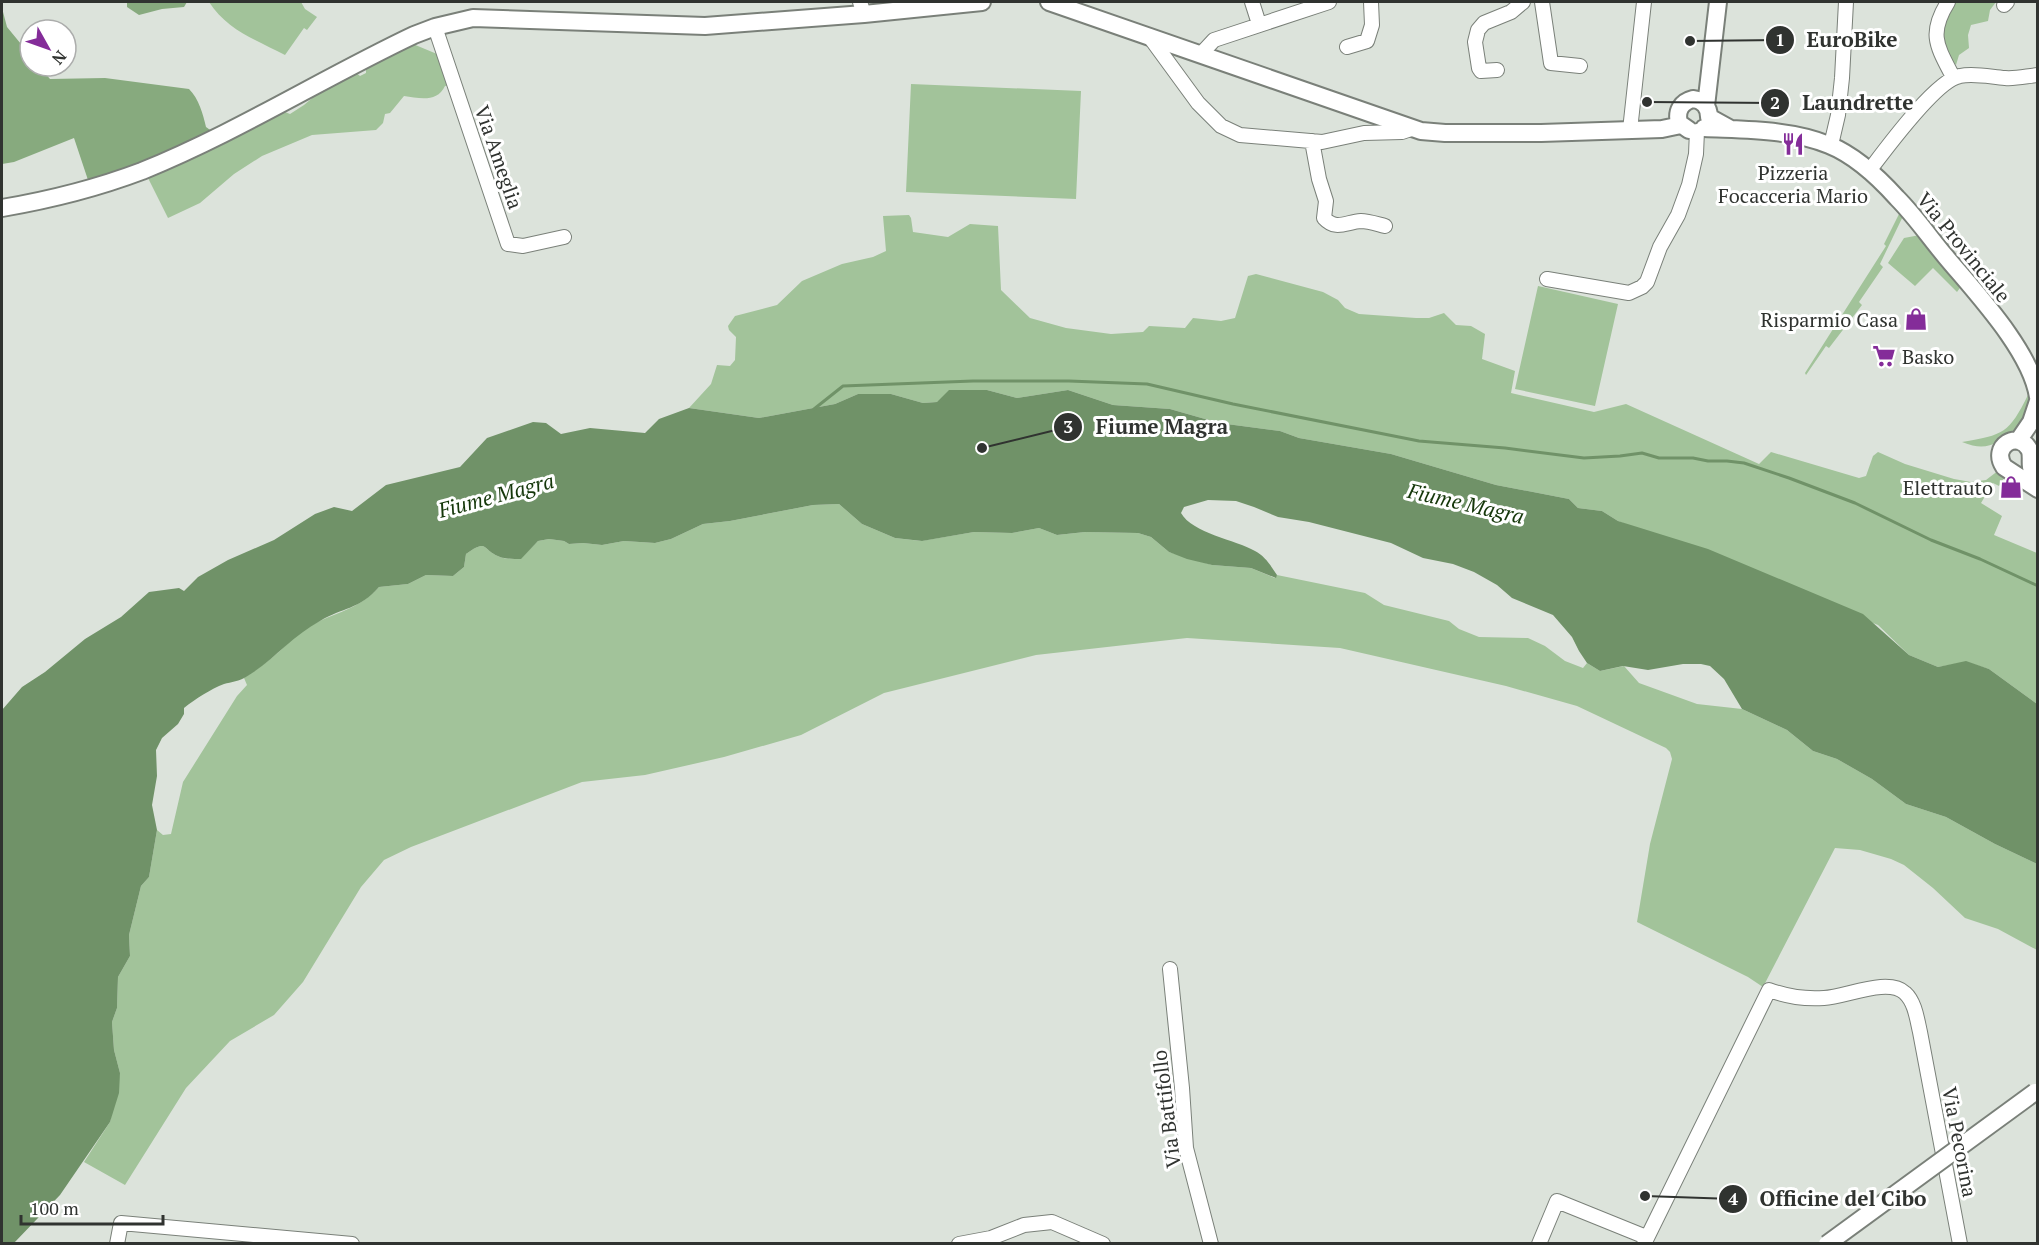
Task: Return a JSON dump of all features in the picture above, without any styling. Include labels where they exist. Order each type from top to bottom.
[{"type":"main road","points":[[2,208],[47,201],[158,164],[233,128],[383,49],[435,27],[473,18],[705,26],[862,8],[982,2]]},
{"type":"main road","points":[[1048,2],[1411,129],[1445,133],[1630,130],[1652,128],[1695,117],[1709,76],[1718,2]]},
{"type":"main road","name":"Via Provinciale","points":[[1695,117],[1732,130],[1776,133],[1817,140],[1831,145],[1869,171],[1897,198],[1990,311],[2028,367],[2037,399],[2026,451],[2008,442],[2000,453],[2001,463],[2011,471]]},
{"type":"main road","points":[[2011,471],[2021,471],[2025,468],[2026,451],[2037,432]]},
{"type":"main road","points":[[2026,451],[2037,487]]},
{"type":"main road","points":[[2011,471],[2037,487]]},
{"type":"main road","points":[[1827,1244],[2037,1090]]},
{"type":"street","points":[[1252,2],[1259,24]]},
{"type":"street","points":[[1202,54],[1214,40],[1329,2]]},
{"type":"street","points":[[1347,47],[1367,41],[1372,25],[1371,2]]},
{"type":"street","points":[[1497,70],[1481,71],[1479,68],[1475,42],[1478,30],[1484,23],[1511,12],[1523,2]]},
{"type":"street","points":[[1542,2],[1551,63],[1580,66]]},
{"type":"street","points":[[1630,130],[1644,2]]},
{"type":"street","points":[[1831,145],[1840,97],[1846,2]]},
{"type":"street","points":[[1948,2],[1936,29],[1936,39],[1953,77]]},
{"type":"street","name":"Via Ameglia","points":[[435,27],[508,244],[523,246],[564,237]]},
{"type":"street","points":[[1149,36],[1198,103],[1221,126],[1240,135],[1322,141],[1365,133],[1402,132],[1411,129]]},
{"type":"street","points":[[1869,171],[1888,144],[1953,77],[1968,75],[2009,78],[2037,75]]},
{"type":"street","points":[[1547,279],[1629,293],[1647,282],[1660,247],[1678,215],[1689,185],[1696,154],[1695,117]]},
{"type":"street","points":[[1312,141],[1319,179],[1326,201],[1324,218],[1338,226],[1361,221],[1385,226]]},
{"type":"street","name":"Via Battifollo","points":[[1170,969],[1186,1148],[1211,1244]]},
{"type":"street","name":"Via Pecorina","points":[[1645,1240],[1769,990],[1791,998],[1825,998],[1878,987],[1894,987],[1902,990],[1911,1000],[1923,1047],[1960,1244]]},
{"type":"street","points":[[1539,1244],[1557,1201],[1645,1240]]},
{"type":"street","points":[[959,1244],[991,1238],[1024,1225],[1052,1222],[1103,1244]]},
{"type":"street","points":[[117,1244],[121,1223],[352,1244]]},
{"type":"shaded area","points":[[127,2],[187,2],[184,7],[162,9],[139,15],[127,7]]},
{"type":"shaded area","points":[[209,2],[301,2],[305,9],[317,17],[307,30],[304,28],[285,55],[233,27],[216,12]]},
{"type":"shaded area","points":[[1953,2],[1996,2],[1990,10],[1988,21],[1971,25],[1968,35],[1969,48],[1959,55],[1956,65],[1946,52],[1941,24]]},
{"type":"shaded area","points":[[2,8],[7,27],[18,40],[18,78],[105,78],[189,89],[198,102],[206,127],[213,132],[141,164],[89,183],[74,138],[14,162],[2,164]]},
{"type":"shaded area","points":[[413,44],[437,54],[456,84],[445,86],[442,91],[432,97],[404,96],[390,113],[385,114],[383,123],[376,130],[312,135],[262,156],[234,174],[200,203],[168,218],[146,174],[280,110],[290,114],[323,89],[354,71],[360,76],[366,73],[366,65]]},
{"type":"shaded area","points":[[911,84],[1081,91],[1076,199],[906,192]]},
{"type":"shaded area","points":[[1902,208],[1905,212],[1880,264],[1883,267],[1859,302],[1862,305],[1829,348],[1826,346],[1806,375],[1805,373],[1886,246],[1884,244]]},
{"type":"shaded area","points":[[909,215],[913,232],[948,237],[970,224],[998,226],[1001,290],[1030,318],[1066,328],[1111,334],[1143,332],[1149,326],[1185,328],[1193,318],[1221,321],[1235,318],[1248,276],[1256,274],[1323,292],[1338,300],[1345,308],[1359,314],[1429,318],[1444,313],[1456,325],[1471,326],[1485,334],[1482,359],[1515,371],[1511,393],[1594,412],[1626,404],[1759,464],[1771,452],[1859,478],[1866,476],[1873,456],[1878,452],[1905,464],[1971,482],[1986,480],[1999,470],[2007,473],[1999,486],[1993,483],[1981,503],[2002,516],[1994,535],[2037,553],[2037,704],[1989,669],[1966,662],[1938,667],[1909,655],[1878,625],[1618,521],[1602,511],[1578,508],[1569,499],[1496,485],[1391,454],[1299,438],[1280,431],[1219,423],[1170,409],[1113,405],[1068,390],[1017,398],[987,390],[937,402],[923,403],[891,394],[858,394],[835,404],[759,418],[689,408],[711,384],[717,365],[730,366],[735,360],[736,337],[728,326],[735,316],[777,305],[802,281],[842,264],[873,257],[886,251],[883,216]]},
{"type":"shaded area","points":[[1920,235],[1962,285],[1957,292],[1933,268],[1915,286],[1888,263],[1904,238]]},
{"type":"shaded area","points":[[1538,286],[1618,304],[1595,406],[1515,389]]},
{"type":"shaded area","points":[[2028,395],[2031,408],[2018,435],[1985,446],[1962,442],[1987,437],[2004,430],[2016,417]]},
{"type":"shaded area","points":[[839,504],[862,524],[895,538],[921,541],[974,532],[1012,533],[1039,528],[1057,535],[1085,532],[1138,533],[1151,537],[1169,552],[1212,565],[1251,568],[1275,578],[1277,575],[1365,593],[1384,605],[1449,621],[1459,629],[1479,637],[1528,638],[1545,646],[1565,661],[1583,668],[1587,663],[1600,671],[1624,666],[1639,683],[1697,704],[1742,709],[1787,730],[1813,751],[1837,759],[1872,779],[1906,804],[1946,817],[2037,864],[2037,950],[1998,929],[1965,918],[1904,865],[1860,850],[1835,848],[1763,987],[1748,977],[1637,922],[1650,844],[1672,759],[1666,748],[1577,706],[1506,686],[1340,648],[1187,638],[1036,655],[884,693],[801,735],[724,757],[645,775],[582,782],[411,847],[384,860],[361,887],[303,982],[274,1015],[230,1041],[186,1088],[125,1185],[84,1162],[110,1122],[120,1073],[114,1050],[112,1022],[117,1008],[118,977],[130,956],[129,935],[141,886],[149,877],[157,830],[163,835],[171,834],[183,782],[237,696],[247,685],[244,678],[271,659],[302,631],[361,602],[379,587],[408,584],[426,575],[453,576],[464,567],[466,554],[478,547],[485,547],[494,554],[507,559],[520,559],[538,541],[549,539],[569,544],[602,545],[624,541],[655,543],[671,539],[703,524],[813,505]]},
{"type":"water","points":[[949,390],[987,390],[1017,398],[1068,390],[1113,405],[1170,409],[1219,423],[1280,431],[1299,438],[1391,454],[1496,485],[1569,499],[1578,508],[1602,511],[1618,521],[1708,549],[1863,614],[1909,655],[1938,667],[1966,661],[1989,669],[2037,704],[2037,864],[1946,817],[1906,804],[1872,779],[1837,759],[1813,751],[1787,730],[1742,709],[1724,679],[1710,666],[1683,664],[1648,670],[1623,666],[1600,671],[1587,663],[1572,637],[1553,615],[1512,598],[1497,585],[1474,572],[1453,564],[1423,558],[1391,543],[1309,522],[1278,517],[1236,501],[1208,500],[1184,507],[1181,513],[1187,520],[1204,531],[1259,553],[1277,575],[1276,578],[1251,568],[1212,565],[1187,559],[1169,552],[1151,537],[1138,533],[1085,532],[1057,535],[1039,528],[1012,533],[974,532],[922,541],[895,538],[862,524],[839,504],[813,505],[703,524],[671,539],[655,543],[624,541],[602,545],[569,544],[549,539],[538,541],[521,559],[500,557],[482,546],[466,554],[464,567],[453,576],[426,575],[408,584],[379,587],[358,604],[328,616],[291,641],[246,677],[219,686],[188,705],[184,708],[184,714],[178,724],[162,738],[156,750],[157,776],[152,805],[157,830],[149,877],[141,886],[129,935],[130,956],[118,977],[117,1008],[112,1022],[114,1050],[120,1073],[119,1093],[110,1122],[60,1195],[14,1243],[2,1243],[2,710],[22,687],[45,672],[85,639],[121,617],[149,592],[179,588],[184,591],[198,577],[228,560],[274,540],[315,514],[334,507],[352,511],[386,485],[460,467],[487,438],[533,422],[546,423],[561,434],[590,428],[645,433],[659,419],[689,408],[759,418],[835,404],[858,394],[891,394],[923,403],[937,402]]},
{"type":"waterway","points":[[814,409],[843,386],[973,381],[1147,384],[1233,404],[1419,441],[1505,448],[1584,458],[1642,453],[1659,458],[1693,458],[1744,463],[1855,503],[1931,540],[1980,559],[2038,586]]},
{"type":"place","name":"EuroBike","points":[[1690,41]]},
{"type":"place","name":"Laundrette","points":[[1647,102]]},
{"type":"place","name":"Pizzeria Focacceria Mario","points":[[1793,144]]},
{"type":"place","name":"Risparmio Casa","points":[[1916,319]]},
{"type":"place","name":"Basko","points":[[1884,356]]},
{"type":"place","name":"Fiume Magra","points":[[982,448]]},
{"type":"place","name":"Elettrauto","points":[[2011,487]]},
{"type":"place","name":"Officine del Cibo","points":[[1645,1196]]}]
